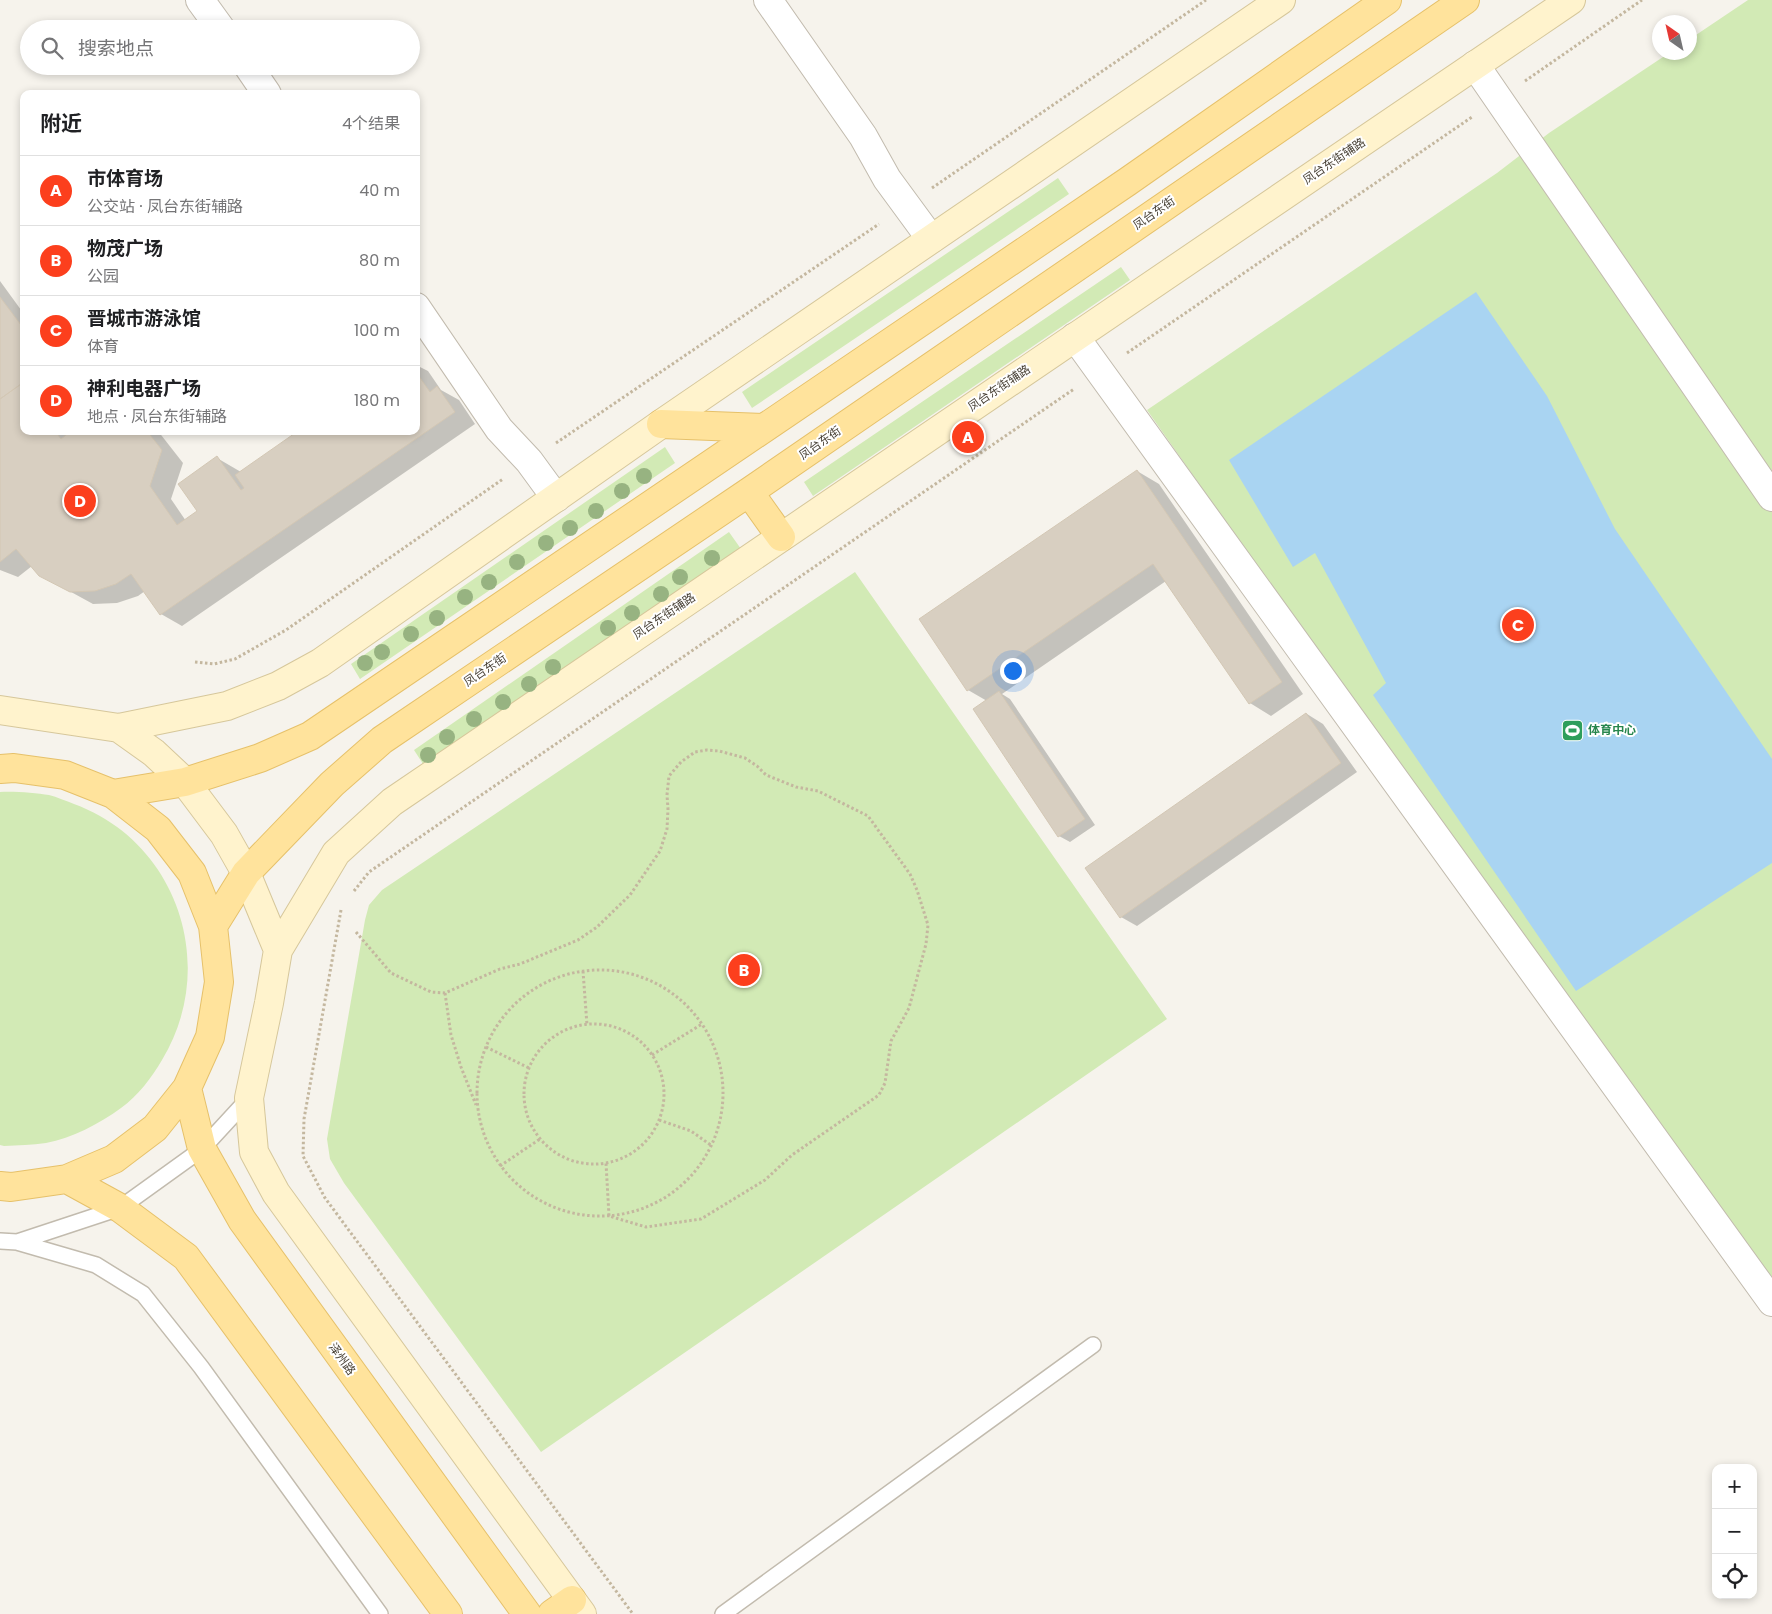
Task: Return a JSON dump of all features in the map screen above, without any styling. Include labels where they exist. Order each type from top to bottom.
[{"type":"main road","points":[[0,710],[119,728],[227,706],[278,686],[320,662],[661,424],[1281,0]]},
{"type":"main road","points":[[113,794],[185,782],[260,758],[310,736],[1127,182],[1387,0]]},
{"type":"main road","name":"凤台东街","points":[[213,926],[246,873],[332,784],[382,740],[749,492],[1465,0]]},
{"type":"main road","name":"凤台东街辅路","points":[[278,950],[336,853],[392,802],[1571,0]]},
{"type":"main road","points":[[661,424],[763,428]]},
{"type":"main road","points":[[749,492],[781,537]]},
{"type":"main road","points":[[119,728],[154,753],[185,782],[224,834],[246,873],[278,950],[269,1003],[248,1098],[254,1152],[276,1193],[569,1609]]},
{"type":"main road","points":[[0,769],[14,768],[66,775],[113,794],[158,828],[192,873],[213,926],[219,982],[210,1037],[187,1088],[155,1128],[114,1158],[67,1179],[11,1187],[0,1186]]},
{"type":"main road","name":"泽州路","points":[[187,1088],[202,1149],[242,1220],[527,1614]]},
{"type":"main road","points":[[67,1179],[120,1208],[186,1257],[448,1614]]},
{"type":"street","points":[[200,0],[214,20]]},
{"type":"street","points":[[768,0],[864,136],[888,179],[931,239]]},
{"type":"street","points":[[1475,65],[1772,497]]},
{"type":"street","points":[[254,75],[264,90]]},
{"type":"street","points":[[420,313],[499,429],[529,461],[556,498]]},
{"type":"street","points":[[1075,337],[1772,1302]]},
{"type":"lane","points":[[17,1242],[120,1208],[202,1149],[248,1098]]},
{"type":"lane","points":[[0,1241],[17,1242],[96,1265],[143,1294],[201,1367],[380,1614]]},
{"type":"lane","points":[[722,1614],[1093,1345]]},
{"type":"path","points":[[196,662],[214,664],[234,659],[286,630],[529,461],[1206,0]]},
{"type":"path","points":[[353,892],[369,872],[1642,0]]},
{"type":"path","points":[[356,932],[391,973],[431,992],[445,993],[578,940],[597,927],[630,895],[660,851],[667,829],[669,776],[681,762],[695,752],[719,750],[745,758],[766,775],[796,787],[818,791],[868,816],[910,874],[928,925],[926,944],[909,1008],[891,1040],[885,1083],[879,1095],[792,1155],[765,1180],[701,1219],[646,1227],[610,1216]]},
{"type":"path","points":[[342,904],[304,1119],[303,1156],[325,1198],[633,1614]]},
{"type":"path","points":[[445,993],[452,1035],[461,1067],[478,1108],[485,1138],[500,1166],[517,1184],[537,1200],[560,1210],[584,1216],[610,1216],[635,1212],[659,1202],[680,1187],[698,1168],[712,1146],[720,1122],[724,1096],[722,1071],[714,1046],[703,1024],[684,1003],[662,986],[637,976],[610,970],[583,971],[552,980],[524,996],[502,1019],[486,1047],[478,1077],[478,1108]]},
{"type":"path","points":[[583,971],[587,1024]]},
{"type":"path","points":[[587,1024],[615,1027],[632,1035],[652,1055],[663,1082],[664,1101],[659,1120],[650,1137],[622,1159],[588,1165],[571,1161],[555,1154],[531,1128],[525,1112],[523,1094],[525,1077],[532,1060],[544,1045],[558,1033],[587,1024]]},
{"type":"path","points":[[652,1055],[703,1024]]},
{"type":"path","points":[[486,1047],[529,1068]]},
{"type":"path","points":[[659,1120],[691,1131],[712,1146]]},
{"type":"path","points":[[500,1166],[540,1139]]},
{"type":"path","points":[[606,1163],[610,1216]]},
{"type":"green space","name":"体育中心","points":[[1748,0],[1772,0],[1772,1291],[1515,933],[1147,410],[1497,173],[1549,133],[1658,60],[1697,60],[1697,34]]},
{"type":"green space","points":[[1058,178],[1069,194],[752,408],[742,392]]},
{"type":"green space","points":[[1121,267],[1130,280],[813,496],[804,482]]},
{"type":"green space","points":[[665,447],[675,463],[360,679],[351,664]]},
{"type":"green space","points":[[729,532],[741,549],[425,767],[414,750]]},
{"type":"green space","points":[[855,572],[1167,1019],[541,1452],[344,1183],[330,1159],[327,1139],[369,905],[382,890]]},
{"type":"green space","points":[[0,792],[25,792],[49,795],[74,804],[110,822],[140,847],[163,877],[178,911],[187,948],[187,986],[179,1024],[162,1060],[139,1092],[113,1114],[94,1125],[56,1141],[30,1145],[0,1145]]},
{"type":"water","points":[[1476,292],[1547,396],[1615,529],[1772,759],[1772,863],[1576,991],[1373,695],[1386,683],[1315,553],[1293,567],[1229,460]]},
{"type":"building","points":[[0,297],[20,324],[20,385],[0,399]]},
{"type":"building","points":[[420,378],[430,392],[437,386],[455,412],[160,615],[131,574],[116,584],[95,591],[70,592],[39,576],[16,549],[0,562],[0,399],[20,385],[20,435],[58,435],[61,439],[66,435],[150,435],[162,450],[150,486],[177,525],[197,511],[178,484],[217,456],[241,490],[244,488],[235,475],[292,435],[420,435]]},
{"type":"building","points":[[1137,470],[1282,682],[1249,704],[1153,564],[967,691],[919,619]]},
{"type":"building","points":[[999,691],[1085,819],[1058,837],[973,709]]},
{"type":"building","points":[[1306,713],[1341,763],[1120,918],[1085,868]]},
{"type":"place","name":"市体育场","points":[[968,437]]},
{"type":"place","name":"神利电器广场","points":[[80,501]]},
{"type":"place","name":"晋城市游泳馆","points":[[1518,625]]},
{"type":"place","name":"体育中心","points":[[1572,730]]},
{"type":"place","name":"物茂广场","points":[[744,970]]}]
